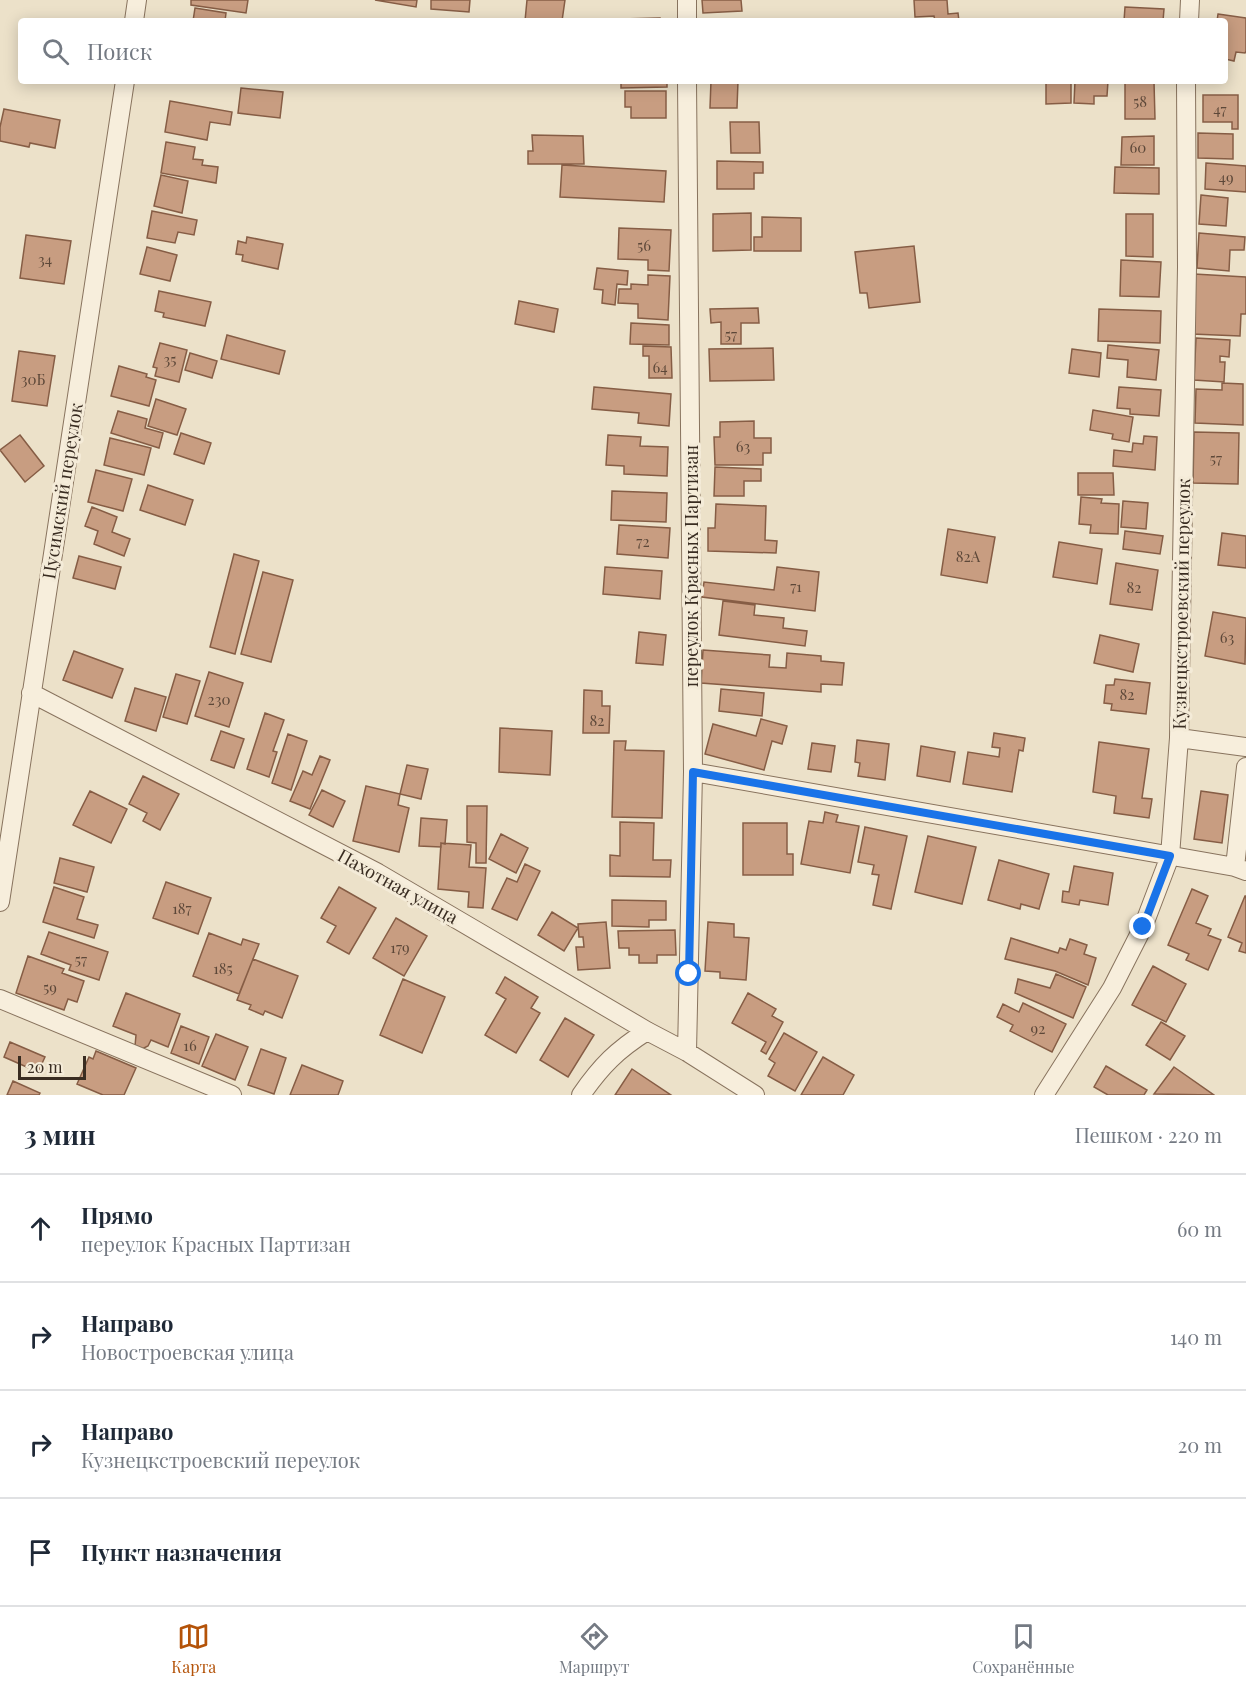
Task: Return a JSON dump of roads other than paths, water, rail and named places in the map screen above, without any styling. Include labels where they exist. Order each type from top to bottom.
[{"type":"street","points":[[134,18],[137,0]]},
{"type":"street","points":[[687,0],[687,18]]},
{"type":"street","points":[[1189,18],[1190,0]]},
{"type":"street","name":"Цусимский переулок","points":[[0,902],[125,84]]},
{"type":"street","name":"переулок Красных Партизан","points":[[687,84],[693,772],[687,1052]]},
{"type":"street","name":"Кузнецкстроевский переулок","points":[[1044,1095],[1112,988],[1143,927],[1170,856],[1179,738],[1187,267],[1186,84]]},
{"type":"street","name":"Пахотная улица","points":[[31,693],[378,873],[647,1031],[687,1052],[755,1095]]},
{"type":"street","points":[[1179,738],[1246,747]]},
{"type":"street","points":[[693,772],[1240,869],[1246,768]]},
{"type":"street","points":[[0,999],[232,1095]]},
{"type":"street","points":[[581,1095],[597,1072],[622,1047],[647,1031]]}]
